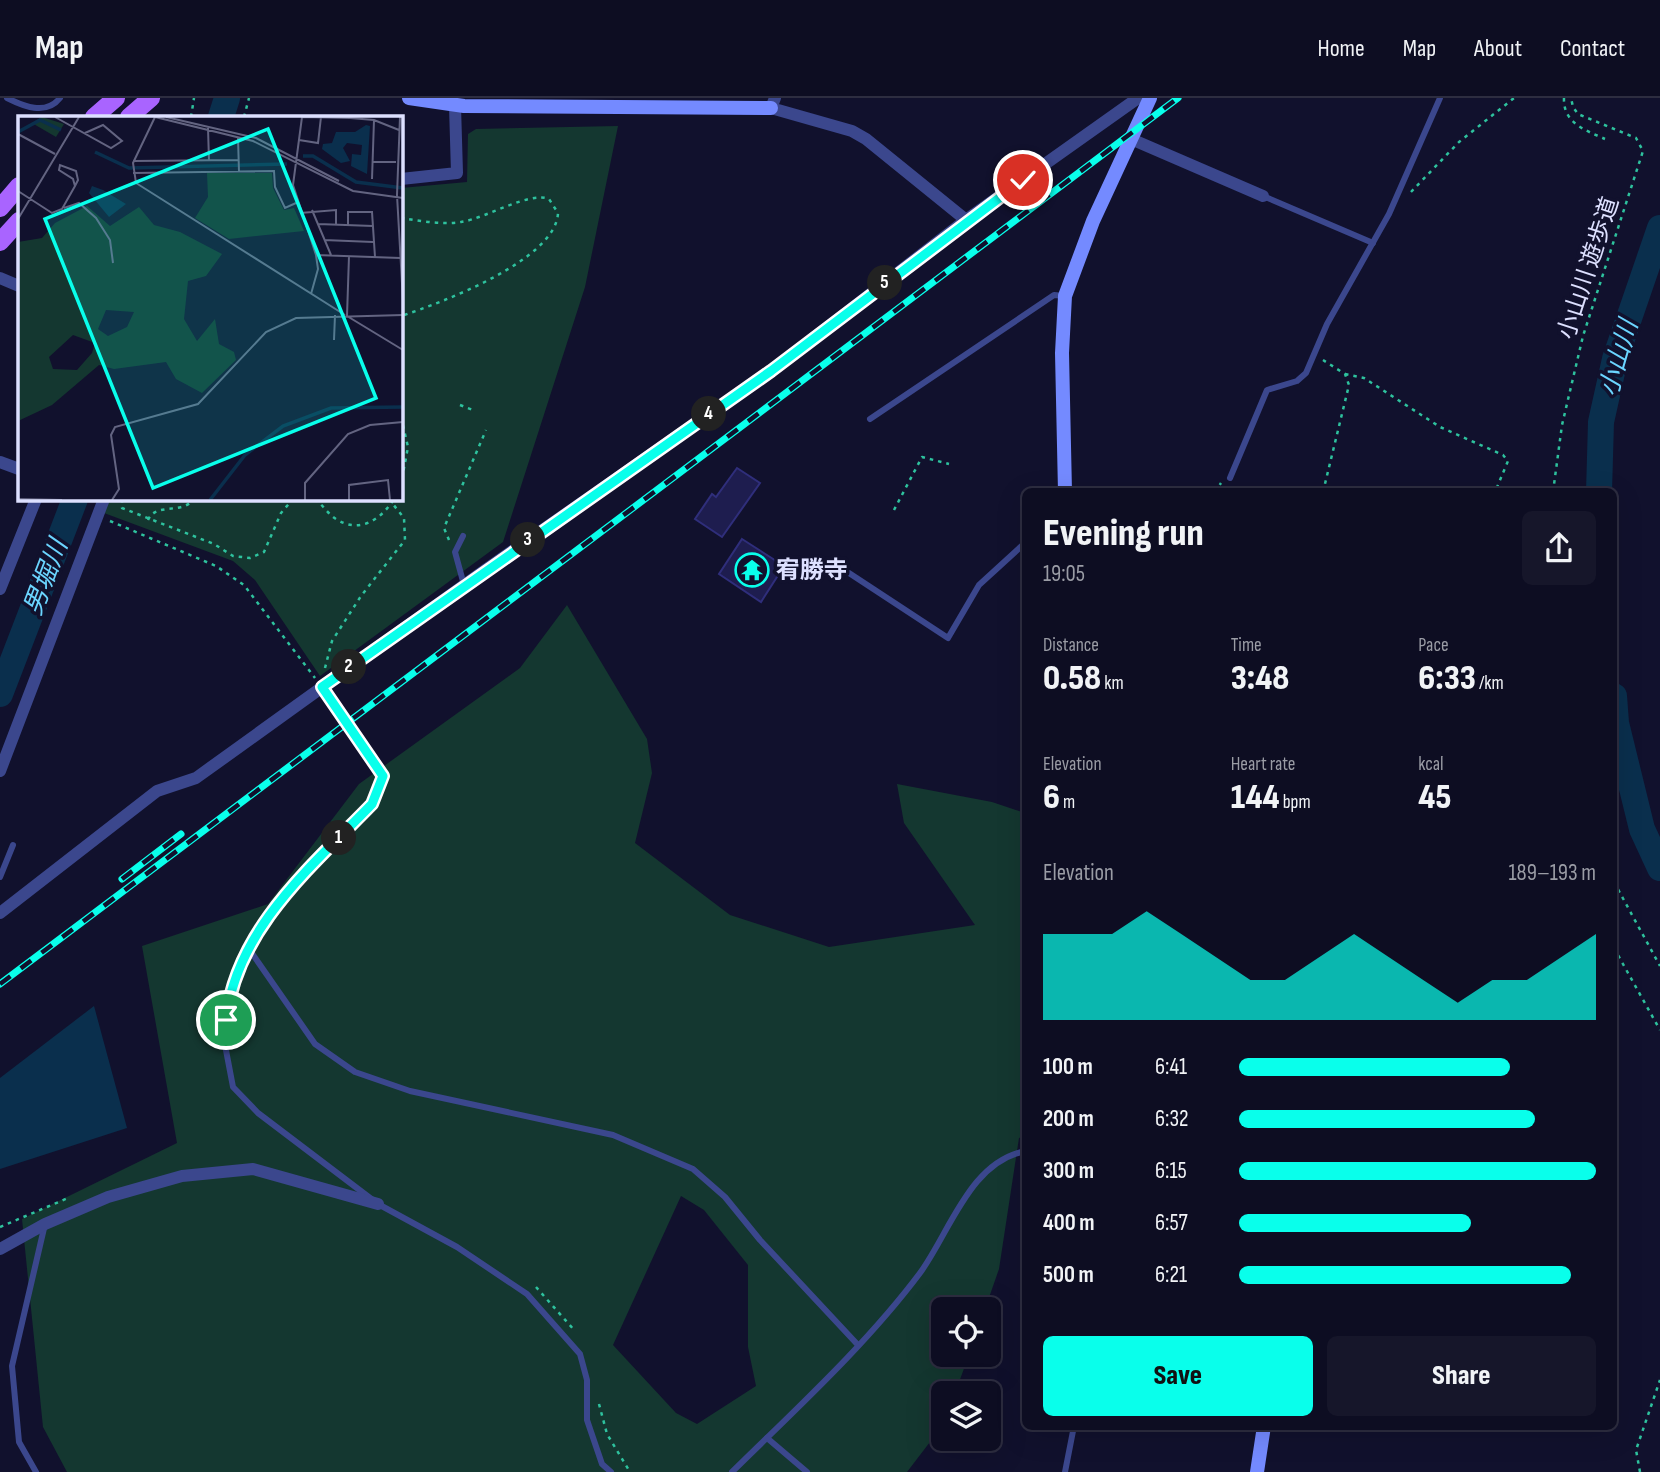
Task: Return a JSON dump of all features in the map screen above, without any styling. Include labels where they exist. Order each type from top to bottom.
[{"type":"main road","points":[[95,116],[116,98]]},
{"type":"main road","points":[[130,116],[151,98]]},
{"type":"main road","points":[[0,208],[18,187]]},
{"type":"main road","points":[[0,242],[18,222]]},
{"type":"street","points":[[409,98],[454,106],[519,102],[773,103],[852,131],[966,220]]},
{"type":"street","points":[[0,913],[157,791],[196,778],[326,688],[464,585],[771,371],[966,220],[1138,98]]},
{"type":"street","points":[[1065,488],[1062,353],[1065,296],[1088,233],[1150,98]]},
{"type":"street","points":[[402,179],[457,173],[454,106]]},
{"type":"street","points":[[1131,139],[1263,196]]},
{"type":"street","points":[[0,278],[18,286]]},
{"type":"street","points":[[0,462],[18,470]]},
{"type":"street","points":[[0,589],[36,500]]},
{"type":"street","points":[[0,771],[104,500]]},
{"type":"street","points":[[0,1250],[45,1224],[108,1197],[182,1176],[253,1169],[378,1204]]},
{"type":"street","points":[[1256,1472],[1263,1430]]},
{"type":"lane","points":[[7,98],[30,109],[55,104],[60,98]]},
{"type":"lane","points":[[1230,478],[1267,390],[1297,381],[1306,373],[1315,350],[1389,214],[1440,98]]},
{"type":"lane","points":[[1263,196],[1373,243]]},
{"type":"lane","points":[[870,419],[1054,295],[1065,296]]},
{"type":"lane","points":[[463,536],[455,552],[464,585]]},
{"type":"lane","points":[[849,573],[948,638],[979,585],[1022,546]]},
{"type":"lane","points":[[326,688],[383,776],[372,804],[283,895],[249,949],[229,989],[225,1045],[233,1087],[258,1113],[378,1204],[492,1270],[527,1294],[580,1354],[587,1380],[587,1420],[602,1464],[611,1472]]},
{"type":"lane","points":[[0,877],[13,845]]},
{"type":"lane","points":[[249,949],[315,1044],[355,1072],[410,1091],[613,1135],[693,1169],[725,1197],[760,1240],[858,1345]]},
{"type":"lane","points":[[732,1472],[858,1345],[920,1273],[981,1176],[1009,1154],[1022,1152]]},
{"type":"lane","points":[[36,1472],[19,1442],[12,1366],[45,1224]]},
{"type":"lane","points":[[1065,1472],[1073,1430]]},
{"type":"lane","points":[[766,1438],[807,1472]]},
{"type":"path","points":[[191,116],[194,98]]},
{"type":"path","points":[[244,116],[249,98]]},
{"type":"path","points":[[1389,214],[1459,142],[1514,98]]},
{"type":"path","points":[[1564,98],[1566,114],[1572,122],[1605,139]]},
{"type":"path","name":"小山川 遊歩道","points":[[1554,488],[1562,425],[1583,337],[1643,151],[1636,138],[1578,114],[1571,98]]},
{"type":"path","points":[[402,218],[461,222],[505,209],[530,196],[549,200],[558,213],[552,234],[510,269],[451,297],[402,316]]},
{"type":"path","points":[[1315,350],[1345,374],[1364,378],[1440,427],[1503,456],[1508,461],[1497,488]]},
{"type":"path","points":[[1324,488],[1349,385],[1345,374]]},
{"type":"path","points":[[460,405],[473,410]]},
{"type":"path","points":[[402,421],[408,447],[402,479]]},
{"type":"path","points":[[449,540],[444,528],[486,430]]},
{"type":"path","points":[[894,510],[922,457],[949,464]]},
{"type":"path","points":[[122,500],[122,508],[148,520],[214,544],[233,556],[250,558],[264,552],[281,513],[292,500]]},
{"type":"path","points":[[148,520],[151,513],[189,506],[193,500]]},
{"type":"path","points":[[316,500],[335,519],[358,526],[372,522],[393,501],[404,518],[405,540],[361,596],[332,641],[325,668],[326,688]]},
{"type":"path","points":[[97,516],[216,566],[244,585],[326,688]]},
{"type":"path","points":[[1617,887],[1660,966]]},
{"type":"path","points":[[1617,953],[1660,1030]]},
{"type":"path","points":[[0,1227],[76,1195]]},
{"type":"path","points":[[533,1285],[544,1292],[566,1318],[577,1337]]},
{"type":"path","points":[[1640,1472],[1636,1450],[1660,1380]]},
{"type":"path","points":[[597,1400],[607,1434],[630,1472]]},
{"type":"green space","points":[[618,126],[585,287],[503,542],[320,676],[255,580],[233,561],[104,513],[110,500],[402,500],[402,188],[467,182],[468,134],[476,129]]},
{"type":"green space","points":[[567,605],[647,739],[652,773],[635,843],[730,915],[829,947],[975,925],[904,823],[897,784],[992,802],[1022,812],[1022,1137],[1019,1138],[999,1269],[989,1297],[931,1297],[931,1367],[965,1367],[959,1381],[931,1381],[931,1441],[907,1472],[67,1472],[43,1427],[22,1219],[177,1143],[142,946],[268,904],[359,784],[520,668]],"holes":[[[681,1196],[704,1210],[748,1265],[748,1347],[756,1386],[697,1424],[676,1413],[613,1345]]]},
{"type":"water","points":[[94,1006],[127,1128],[0,1169],[0,1078]]},
{"type":"building","points":[[737,468],[760,483],[722,537],[695,519],[712,494],[716,497]]},
{"type":"building","name":"宥勝寺","points":[[742,539],[784,566],[761,602],[719,574]]},
{"type":"waterway","name":"男堀川","points":[[221,116],[227,98]]},
{"type":"waterway","name":"小山川","points":[[1599,488],[1601,422],[1615,359],[1660,228]]},
{"type":"waterway","name":"男堀川","points":[[0,694],[75,500]]},
{"type":"waterway","name":"小山川","points":[[1617,727],[1642,829],[1660,868]]},
{"type":"railway","points":[[0,984],[1178,98]]},
{"type":"railway","points":[[122,879],[181,834]]},
{"type":"place","name":"宥勝寺","points":[[752,570]]},
{"type":"route","points":[[226,1020],[229,989],[263,925],[283,895],[372,804],[380,788],[383,776],[322,687],[771,371],[966,220],[1023,180]]}]
